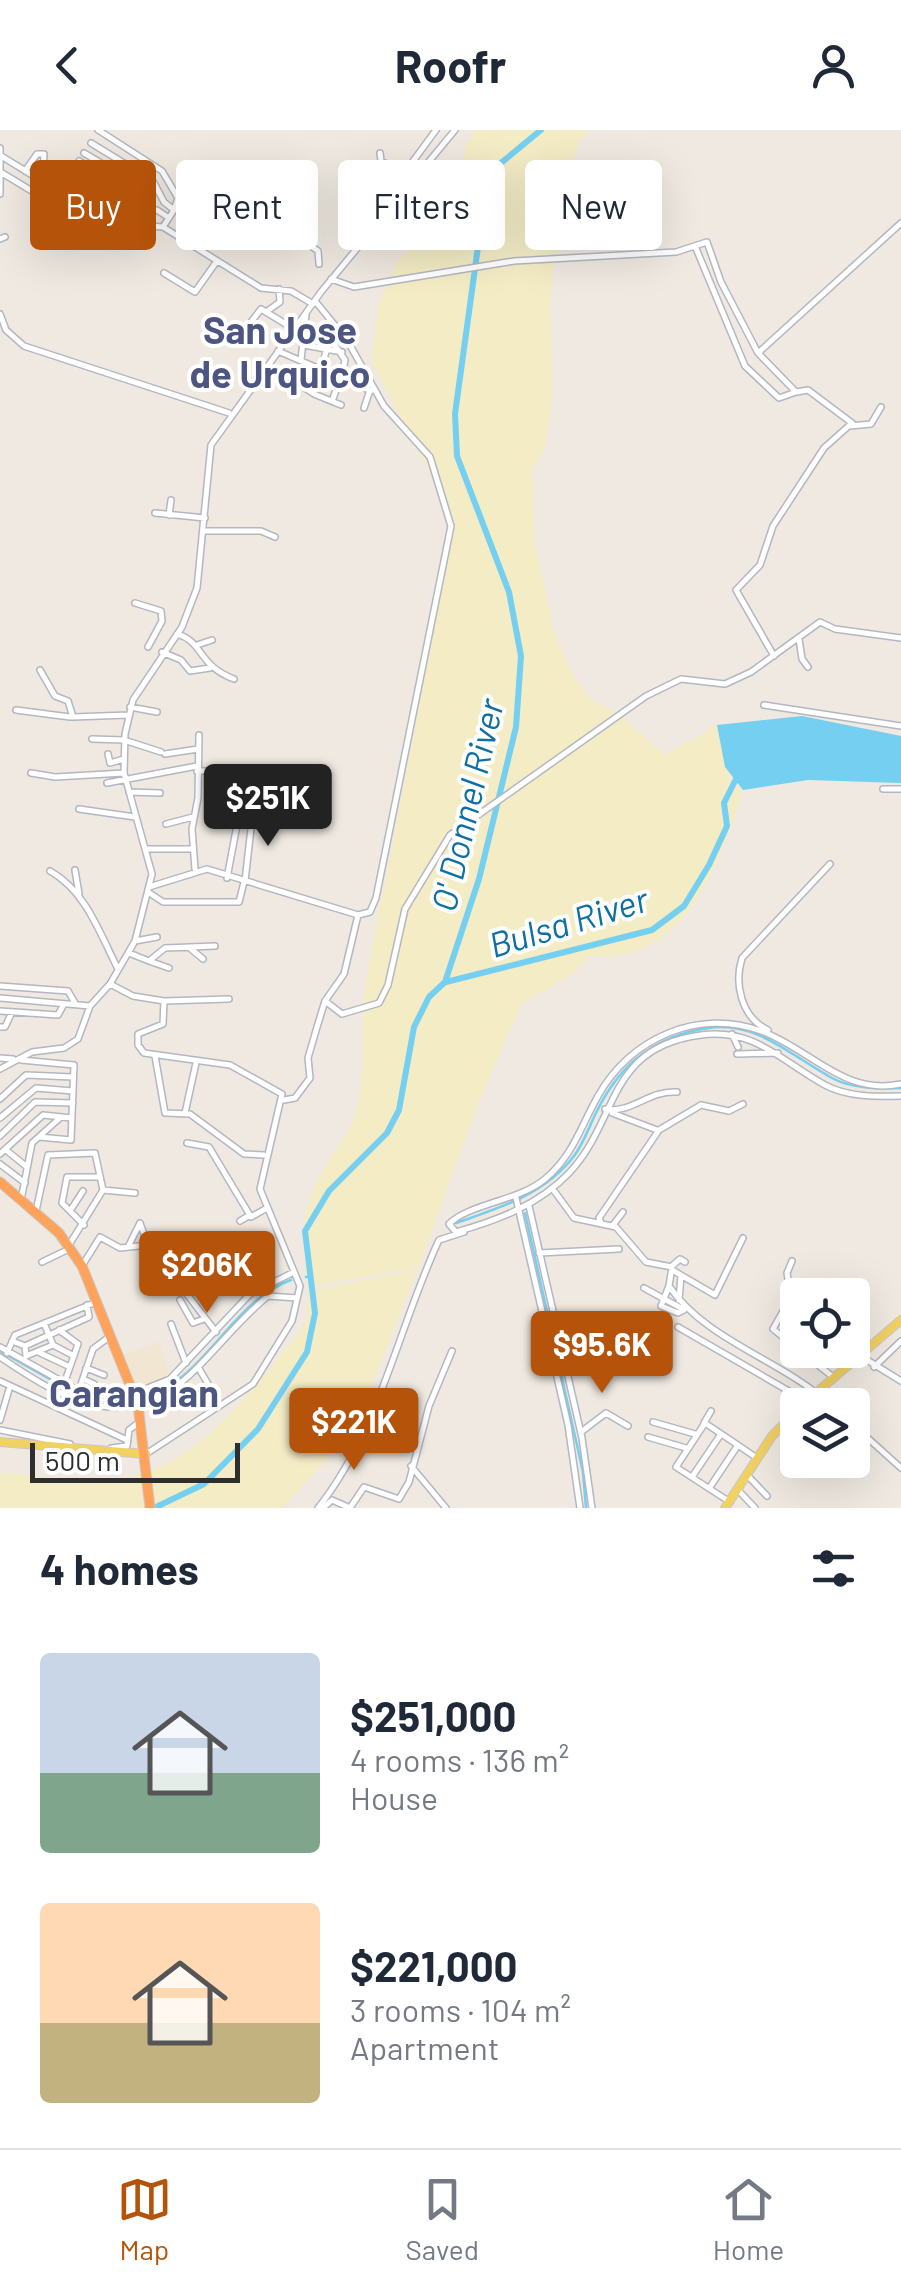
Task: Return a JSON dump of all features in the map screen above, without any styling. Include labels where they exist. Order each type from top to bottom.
[{"type":"highway","points":[[0,1182],[71,1246],[82,1266],[92,1303],[112,1335],[135,1393],[142,1421],[150,1508]]},
{"type":"main road","points":[[870,1347],[901,1320]]},
{"type":"main road","points":[[820,1388],[845,1368]]},
{"type":"main road","points":[[727,1505],[780,1426]]},
{"type":"main road","points":[[0,1442],[146,1454]]},
{"type":"street","points":[[98,130],[166,174],[178,198],[163,227]]},
{"type":"street","points":[[414,160],[436,130]]},
{"type":"street","points":[[429,160],[455,130]]},
{"type":"street","points":[[91,143],[118,160]]},
{"type":"street","points":[[0,148],[0,194]]},
{"type":"street","points":[[84,153],[95,160]]},
{"type":"street","points":[[380,154],[382,160]]},
{"type":"street","points":[[1,156],[30,174]]},
{"type":"street","points":[[25,171],[30,164]]},
{"type":"street","points":[[2,173],[30,191]]},
{"type":"street","points":[[156,184],[164,202],[174,210]]},
{"type":"street","points":[[156,210],[169,218]]},
{"type":"street","points":[[758,353],[901,222]]},
{"type":"street","points":[[149,889],[206,868],[227,878],[358,915],[372,909],[389,846],[404,741],[451,534],[432,461],[372,392],[347,340],[317,298],[279,289],[265,290],[163,227],[156,227]]},
{"type":"street","points":[[332,279],[354,287],[514,261],[661,254],[711,244],[721,282],[758,353],[796,392]]},
{"type":"street","points":[[694,246],[745,366],[779,398],[808,390],[848,416],[850,426]]},
{"type":"street","points":[[317,250],[319,264]]},
{"type":"street","points":[[0,1069],[18,1059],[72,1045],[90,1006],[110,984],[135,941],[149,889],[148,850],[124,773],[124,740],[130,706],[176,634],[197,588],[209,451],[230,413],[355,250]]},
{"type":"street","points":[[164,273],[195,292],[217,261]]},
{"type":"street","points":[[266,312],[280,302],[279,289]]},
{"type":"street","points":[[248,326],[260,310],[306,336]]},
{"type":"street","points":[[301,360],[306,312]]},
{"type":"street","points":[[0,314],[6,330],[24,346],[230,413]]},
{"type":"street","points":[[321,368],[330,338],[342,352],[345,364],[341,377]]},
{"type":"street","points":[[304,345],[342,352]]},
{"type":"street","points":[[278,351],[372,392]]},
{"type":"street","points":[[271,359],[288,355]]},
{"type":"street","points":[[262,372],[278,370],[341,404]]},
{"type":"street","points":[[331,402],[338,385]]},
{"type":"street","points":[[364,408],[372,392]]},
{"type":"street","points":[[774,656],[736,590],[760,566],[772,526],[824,448],[850,426],[870,424],[881,407]]},
{"type":"street","points":[[168,515],[171,500]]},
{"type":"street","points":[[155,513],[205,518]]},
{"type":"street","points":[[204,530],[261,531],[275,537]]},
{"type":"street","points":[[135,603],[162,611],[150,644],[181,660],[190,672],[210,668]]},
{"type":"street","points":[[325,1001],[339,1013],[348,1014],[372,1008],[384,996],[405,909],[450,834],[665,685],[683,679],[720,685],[774,656],[820,622],[901,638]]},
{"type":"street","points":[[176,634],[197,645],[210,668],[234,679]]},
{"type":"street","points":[[799,638],[802,659],[808,667]]},
{"type":"street","points":[[197,645],[212,640]]},
{"type":"street","points":[[40,670],[55,696],[68,701],[72,717]]},
{"type":"street","points":[[764,704],[901,726]]},
{"type":"street","points":[[130,706],[157,712]]},
{"type":"street","points":[[16,710],[72,717],[128,715]]},
{"type":"street","points":[[195,870],[193,817],[198,798],[199,735]]},
{"type":"street","points":[[92,739],[124,740],[163,753],[198,749]]},
{"type":"street","points":[[108,754],[110,762],[124,759]]},
{"type":"street","points":[[106,783],[197,769],[234,771]]},
{"type":"street","points":[[31,774],[55,777],[124,773]]},
{"type":"street","points":[[883,789],[901,789]]},
{"type":"street","points":[[130,792],[160,792]]},
{"type":"street","points":[[149,889],[163,902],[240,902],[253,811],[241,804],[227,878]]},
{"type":"street","points":[[78,809],[136,818]]},
{"type":"street","points":[[166,824],[193,817]]},
{"type":"street","points":[[148,850],[194,849]]},
{"type":"street","points":[[830,864],[743,956],[736,974],[752,1021],[835,1089],[901,1096]]},
{"type":"street","points":[[50,870],[70,883],[79,898],[117,972],[119,988]]},
{"type":"street","points":[[75,870],[79,898]]},
{"type":"street","points":[[284,1100],[293,1100],[310,1078],[308,1058],[325,1001],[344,974],[358,915]]},
{"type":"street","points":[[135,941],[157,937]]},
{"type":"street","points":[[149,961],[162,949],[215,946]]},
{"type":"street","points":[[189,947],[203,958]]},
{"type":"street","points":[[130,952],[170,968]]},
{"type":"street","points":[[110,984],[164,1001],[229,999]]},
{"type":"street","points":[[0,986],[68,992],[75,1003]]},
{"type":"street","points":[[0,998],[90,1006]]},
{"type":"street","points":[[164,1001],[167,1018],[163,1024],[138,1034],[140,1050],[196,1063],[230,1065],[279,1092],[284,1100]]},
{"type":"street","points":[[0,1011],[58,1016],[64,1003]]},
{"type":"street","points":[[0,1027],[5,1027],[12,1012]]},
{"type":"street","points":[[773,1036],[748,1026],[709,1022],[674,1030],[647,1044],[606,1083],[566,1158],[540,1183],[516,1198],[450,1221],[452,1232],[529,1206],[552,1188],[582,1156],[624,1077],[653,1052],[695,1036],[732,1034],[784,1050],[850,1081],[901,1084]]},
{"type":"street","points":[[732,1034],[737,1051],[784,1050]]},
{"type":"street","points":[[154,1055],[162,1110],[184,1114],[244,1154],[264,1156]]},
{"type":"street","points":[[0,1058],[72,1064],[71,1140],[39,1137]]},
{"type":"street","points":[[184,1114],[196,1063]]},
{"type":"street","points":[[0,1099],[26,1074],[73,1077]]},
{"type":"street","points":[[0,1118],[36,1088],[73,1090]]},
{"type":"street","points":[[605,1109],[619,1111],[658,1091],[676,1092]]},
{"type":"street","points":[[146,1454],[253,1384],[292,1321],[300,1286],[260,1188],[264,1156],[284,1100]]},
{"type":"street","points":[[0,1136],[36,1102],[73,1103]]},
{"type":"street","points":[[602,1223],[600,1216],[659,1130],[700,1104],[724,1111],[743,1104]]},
{"type":"street","points":[[605,1109],[659,1130]]},
{"type":"street","points":[[21,1200],[32,1143],[61,1116]]},
{"type":"street","points":[[27,1167],[3,1152],[39,1117],[72,1118]]},
{"type":"street","points":[[187,1143],[209,1147],[252,1218]]},
{"type":"street","points":[[35,1212],[48,1155],[95,1153],[103,1190],[71,1246],[42,1262]]},
{"type":"street","points":[[0,1164],[25,1183]]},
{"type":"street","points":[[84,1224],[62,1203],[67,1177],[100,1177]]},
{"type":"street","points":[[552,1188],[572,1216],[622,1230],[646,1262],[673,1269],[715,1294],[743,1238]]},
{"type":"street","points":[[103,1190],[134,1193]]},
{"type":"street","points":[[70,1211],[82,1191]]},
{"type":"street","points":[[516,1198],[572,1421],[580,1432],[592,1508]]},
{"type":"street","points":[[529,1206],[572,1421],[580,1508]]},
{"type":"street","points":[[240,1221],[267,1208]]},
{"type":"street","points":[[612,1226],[623,1212]]},
{"type":"street","points":[[82,1266],[99,1238],[120,1248],[148,1244],[140,1223],[129,1246]]},
{"type":"street","points":[[320,1508],[344,1472],[379,1398],[439,1240],[460,1236],[466,1229]]},
{"type":"street","points":[[259,1246],[265,1284]]},
{"type":"street","points":[[540,1252],[619,1249]]},
{"type":"street","points":[[663,1299],[673,1269],[680,1259],[685,1262]]},
{"type":"street","points":[[252,1260],[265,1284]]},
{"type":"street","points":[[792,1261],[787,1272],[791,1297],[773,1329],[834,1377]]},
{"type":"street","points":[[3,1355],[98,1399],[135,1393],[161,1385],[265,1284],[292,1274]]},
{"type":"street","points":[[682,1275],[682,1307]]},
{"type":"street","points":[[668,1286],[682,1307]]},
{"type":"street","points":[[644,1288],[682,1307],[811,1388]]},
{"type":"street","points":[[186,1293],[216,1332]]},
{"type":"street","points":[[0,1347],[3,1355],[96,1408],[138,1405],[182,1385],[268,1296],[297,1298]]},
{"type":"street","points":[[180,1300],[195,1327],[204,1319]]},
{"type":"street","points":[[3,1355],[11,1341],[92,1303]]},
{"type":"street","points":[[11,1341],[25,1346],[90,1317],[92,1303]]},
{"type":"street","points":[[44,1323],[54,1345],[74,1356]]},
{"type":"street","points":[[171,1324],[186,1363]]},
{"type":"street","points":[[64,1338],[69,1326]]},
{"type":"street","points":[[678,1327],[780,1391]]},
{"type":"street","points":[[60,1330],[64,1338],[82,1345],[64,1384]]},
{"type":"street","points":[[79,1391],[96,1345],[112,1335]]},
{"type":"street","points":[[874,1367],[901,1341]]},
{"type":"street","points":[[25,1346],[24,1356],[54,1345]]},
{"type":"street","points":[[320,1508],[332,1500],[350,1508],[364,1487],[399,1499],[409,1482],[411,1466],[452,1350]]},
{"type":"street","points":[[38,1352],[70,1367]]},
{"type":"street","points":[[870,1364],[900,1379]]},
{"type":"street","points":[[198,1367],[212,1389]]},
{"type":"street","points":[[86,1368],[104,1375]]},
{"type":"street","points":[[83,1378],[94,1384]]},
{"type":"street","points":[[0,1381],[127,1440]]},
{"type":"street","points":[[182,1385],[192,1390]]},
{"type":"street","points":[[182,1385],[197,1404]]},
{"type":"street","points":[[0,1420],[10,1386]]},
{"type":"street","points":[[711,1411],[675,1466],[710,1487],[727,1505]]},
{"type":"street","points":[[580,1432],[606,1413],[628,1426]]},
{"type":"street","points":[[0,1430],[76,1445],[122,1448],[130,1428],[142,1421]]},
{"type":"street","points":[[653,1422],[696,1434]]},
{"type":"street","points":[[704,1423],[758,1459]]},
{"type":"street","points":[[692,1477],[721,1434]]},
{"type":"street","points":[[648,1437],[686,1448]]},
{"type":"street","points":[[870,1440],[901,1468]]},
{"type":"street","points":[[710,1487],[738,1445]]},
{"type":"street","points":[[411,1466],[446,1508]]},
{"type":"street","points":[[740,1466],[767,1496]]},
{"type":"street","points":[[344,1472],[356,1476]]},
{"type":"street","points":[[738,1490],[755,1508]]},
{"type":"shaded area","points":[[159,1342],[170,1375],[136,1391],[123,1355]]},
{"type":"sand","points":[[475,130],[590,130],[579,142],[573,160],[525,160],[525,250],[556,250],[550,301],[553,388],[545,449],[532,470],[535,542],[553,628],[572,674],[591,700],[619,714],[665,755],[717,725],[730,778],[743,790],[705,886],[674,927],[654,943],[630,953],[591,956],[571,975],[521,1004],[476,1109],[419,1267],[307,1287],[307,1209],[318,1180],[350,1128],[359,1100],[365,986],[455,520],[371,361],[378,307],[397,261],[410,250],[505,250],[505,160],[464,160],[463,150]]},
{"type":"sand","points":[[417,1270],[361,1412],[321,1466],[282,1508],[0,1508],[0,1473],[122,1480],[177,1458],[201,1441],[245,1398],[301,1330],[307,1318],[308,1291]]},
{"type":"water","points":[[802,716],[901,736],[901,783],[808,780],[743,790],[725,767],[717,725]]},
{"type":"waterway","name":"O' Donnel River","points":[[154,1508],[204,1484],[258,1429],[307,1352],[315,1313],[305,1231],[329,1191],[387,1133],[399,1110],[414,1027],[429,997],[445,982],[479,879],[516,727],[521,656],[509,592],[457,456],[455,414],[484,203],[501,163],[541,130]]},
{"type":"waterway","name":"Bulsa River","points":[[446,982],[652,930],[684,906],[709,865],[727,826],[724,803],[737,777]]},
{"type":"waterway","points":[[456,1223],[520,1198],[549,1181],[578,1151],[618,1078],[643,1054],[673,1037],[709,1028],[743,1030],[775,1043],[841,1082],[867,1088],[901,1088]]},
{"type":"waterway","points":[[525,1213],[583,1472],[586,1508]]},
{"type":"waterway","points":[[306,1277],[311,1276]]},
{"type":"waterway","points":[[139,1398],[162,1390],[181,1377],[250,1306],[291,1280]]},
{"type":"waterway","points":[[0,1351],[87,1400]]},
{"type":"waterway","points":[[100,1403],[131,1399]]},
{"type":"district","name":"San Jose de Urquico","points":[[280,351]]},
{"type":"district","name":"Carangian","points":[[134,1392]]}]
